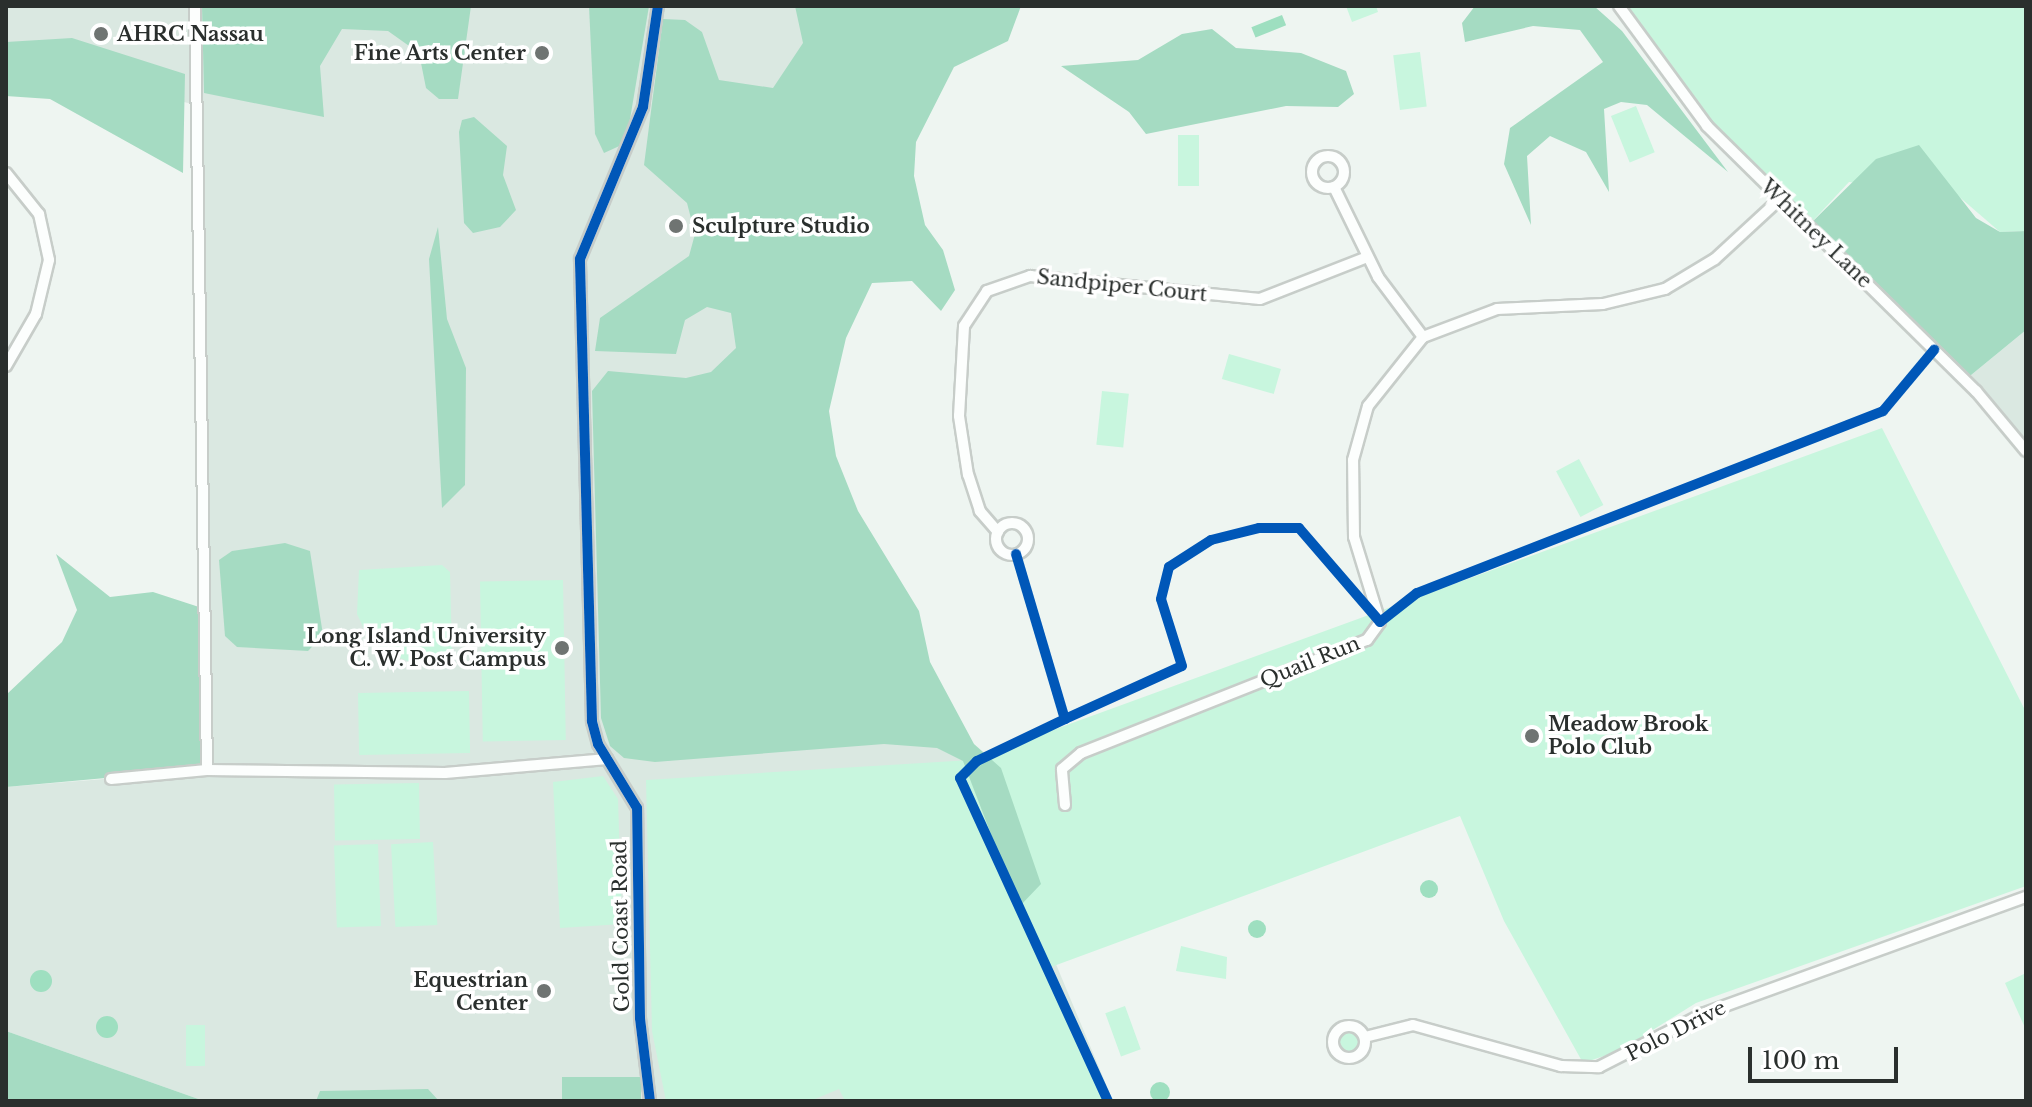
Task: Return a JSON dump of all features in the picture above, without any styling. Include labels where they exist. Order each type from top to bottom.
[{"type":"street","points":[[195,6],[207,770]]},
{"type":"street","name":"Gold Coast Road","points":[[650,1101],[640,1018],[637,808],[607,759],[592,721],[580,259],[643,107],[658,6]]},
{"type":"street","name":"Whitney Lane","points":[[1619,6],[1707,126],[1976,391],[2026,451]]},
{"type":"street","points":[[6,173],[39,214],[49,260],[36,314],[6,366]]},
{"type":"street","points":[[1334,187],[1367,257],[1423,337],[1497,309],[1603,304],[1665,289],[1715,259],[1780,199]]},
{"type":"street","name":"Sandpiper Court","points":[[998,532],[972,487],[959,416],[964,326],[987,291],[1030,276],[1260,299],[1367,257]]},
{"type":"street","name":"Quail Run","points":[[1065,805],[1062,769],[1081,753],[1367,640],[1380,622],[1354,537],[1356,446],[1368,406],[1423,337]]},
{"type":"street","points":[[111,779],[207,770],[445,773],[607,759]]},
{"type":"street","name":"Polo Drive","points":[[1365,1037],[1413,1025],[1561,1066],[1599,1067],[1705,1013],[2026,897]]},
{"type":"shaded area","name":"Long Island University C. W. Post Campus","points":[[6,6],[959,6],[792,410],[971,760],[1113,1101],[204,1101],[6,1031],[6,787],[214,770],[197,105],[6,62]]},
{"type":"shaded area","points":[[202,6],[471,6],[458,99],[439,99],[426,88],[419,53],[388,31],[342,29],[320,66],[324,117],[204,93]]},
{"type":"shaded area","points":[[589,6],[649,6],[626,143],[604,153],[595,134]]},
{"type":"shaded area","points":[[795,6],[1021,6],[1008,41],[954,67],[916,142],[914,176],[925,225],[943,250],[955,290],[941,311],[912,281],[872,283],[846,338],[829,411],[836,456],[858,511],[919,611],[930,662],[974,744],[1001,768],[1041,884],[1019,907],[963,761],[937,748],[884,744],[655,762],[624,758],[610,746],[601,718],[592,391],[608,371],[686,378],[711,372],[736,348],[731,313],[707,307],[685,320],[676,354],[595,351],[600,318],[689,256],[695,234],[687,203],[644,165],[663,19],[685,20],[702,32],[719,80],[773,88],[803,43]]},
{"type":"shaded area","points":[[1346,6],[1376,6],[1378,12],[1352,22]]},
{"type":"shaded area","points":[[1475,6],[1594,6],[1622,31],[1728,172],[1647,105],[1621,102],[1604,109],[1609,192],[1586,152],[1550,136],[1527,156],[1531,225],[1504,164],[1510,128],[1603,62],[1580,30],[1533,26],[1465,42],[1462,23]]},
{"type":"shaded area","points":[[2026,6],[2026,231],[2000,232],[1956,194],[1849,182],[1808,226],[1707,126],[1621,8]]},
{"type":"shaded area","points":[[1282,15],[1286,25],[1256,38],[1251,27]]},
{"type":"shaded area","points":[[1212,29],[1236,48],[1301,53],[1346,71],[1354,94],[1338,107],[1286,106],[1146,134],[1129,112],[1061,66],[1138,60],[1182,34]]},
{"type":"shaded area","points":[[72,38],[185,74],[183,173],[50,99],[6,96],[6,42]]},
{"type":"shaded area","points":[[1420,52],[1427,107],[1400,110],[1393,55]]},
{"type":"shaded area","points":[[1636,106],[1655,152],[1630,162],[1611,116]]},
{"type":"shaded area","points":[[474,117],[507,146],[503,175],[516,210],[500,227],[473,233],[464,223],[459,132],[462,120]]},
{"type":"shaded area","points":[[1178,135],[1199,135],[1199,186],[1178,186]]},
{"type":"shaded area","points":[[1919,145],[1976,218],[2000,232],[2026,231],[2026,330],[1965,380],[1808,226],[1876,159]]},
{"type":"shaded area","points":[[438,227],[447,319],[466,368],[465,485],[442,508],[429,259]]},
{"type":"shaded area","points":[[2026,330],[2026,451],[1965,380]]},
{"type":"shaded area","points":[[1229,354],[1281,369],[1274,394],[1222,379]]},
{"type":"shaded area","points":[[1102,391],[1129,394],[1123,448],[1096,445]]},
{"type":"shaded area","name":"Meadow Brook Polo Club","points":[[1882,428],[2026,712],[2026,886],[1696,1003],[1619,1051],[1583,1063],[1504,921],[1460,816],[1051,967],[1103,1101],[845,1101],[839,1089],[810,1101],[666,1101],[652,1031],[646,780],[971,760]]},
{"type":"shaded area","points":[[1579,459],[1603,505],[1580,517],[1556,471]]},
{"type":"shaded area","points":[[285,543],[310,551],[323,635],[308,651],[237,647],[225,636],[219,560],[232,551]]},
{"type":"shaded area","points":[[56,554],[110,597],[153,592],[199,607],[205,769],[6,787],[6,695],[62,642],[77,610]]},
{"type":"shaded area","points":[[442,565],[450,572],[452,655],[408,661],[373,648],[357,614],[359,570]]},
{"type":"shaded area","points":[[563,580],[566,740],[483,741],[480,581]]},
{"type":"shaded area","points":[[469,691],[470,753],[359,755],[358,693]]},
{"type":"shaded area","points":[[603,776],[618,799],[622,924],[560,928],[553,782]]},
{"type":"shaded area","points":[[419,783],[420,839],[335,840],[334,784]]},
{"type":"shaded area","points":[[433,842],[437,925],[395,927],[391,844]]},
{"type":"shaded area","points":[[378,844],[381,926],[337,927],[334,846]]},
{"type":"shaded area","points":[[1425,880],[1433,880],[1438,889],[1436,896],[1425,898],[1420,893],[1420,885]]},
{"type":"shaded area","points":[[1257,920],[1266,929],[1257,938],[1248,929]]},
{"type":"shaded area","points":[[1181,946],[1227,957],[1226,979],[1176,971]]},
{"type":"shaded area","points":[[41,970],[49,973],[52,981],[49,989],[41,992],[33,989],[30,981],[33,973]]},
{"type":"shaded area","points":[[2026,973],[2026,1030],[2005,983]]},
{"type":"shaded area","points":[[1125,1006],[1141,1049],[1121,1056],[1105,1013]]},
{"type":"shaded area","points":[[107,1016],[115,1019],[118,1027],[115,1035],[107,1038],[99,1035],[96,1027],[99,1019]]},
{"type":"shaded area","points":[[186,1025],[205,1025],[205,1066],[186,1066]]},
{"type":"shaded area","points":[[1349,1028],[1359,1032],[1363,1042],[1359,1052],[1349,1056],[1339,1052],[1335,1042],[1339,1032]]},
{"type":"shaded area","points":[[6,1031],[204,1101],[6,1101]]},
{"type":"shaded area","points":[[562,1077],[641,1077],[641,1101],[562,1101]]},
{"type":"shaded area","points":[[1156,1082],[1164,1082],[1170,1092],[1164,1102],[1156,1102],[1150,1096],[1150,1088]]},
{"type":"shaded area","points":[[428,1089],[439,1101],[316,1101],[320,1091]]},
{"type":"cycle path","points":[[650,1101],[640,1018],[637,808],[598,744],[592,721],[580,259],[643,107],[658,6]]},
{"type":"cycle path","points":[[1016,554],[1065,719],[1182,666],[1161,599],[1169,567],[1211,540],[1259,528],[1299,528],[1380,622],[1417,593],[1883,411],[1934,350]]},
{"type":"cycle path","points":[[1065,719],[977,761],[960,778],[1108,1101]]},
{"type":"place","name":"AHRC Nassau","points":[[101,34]]},
{"type":"place","name":"Fine Arts Center","points":[[542,53]]},
{"type":"place","name":"Sculpture Studio","points":[[676,226]]},
{"type":"place","name":"Long Island University C. W. Post Campus","points":[[562,648]]},
{"type":"place","name":"Meadow Brook Polo Club","points":[[1532,736]]},
{"type":"place","name":"Equestrian Center","points":[[544,991]]}]
